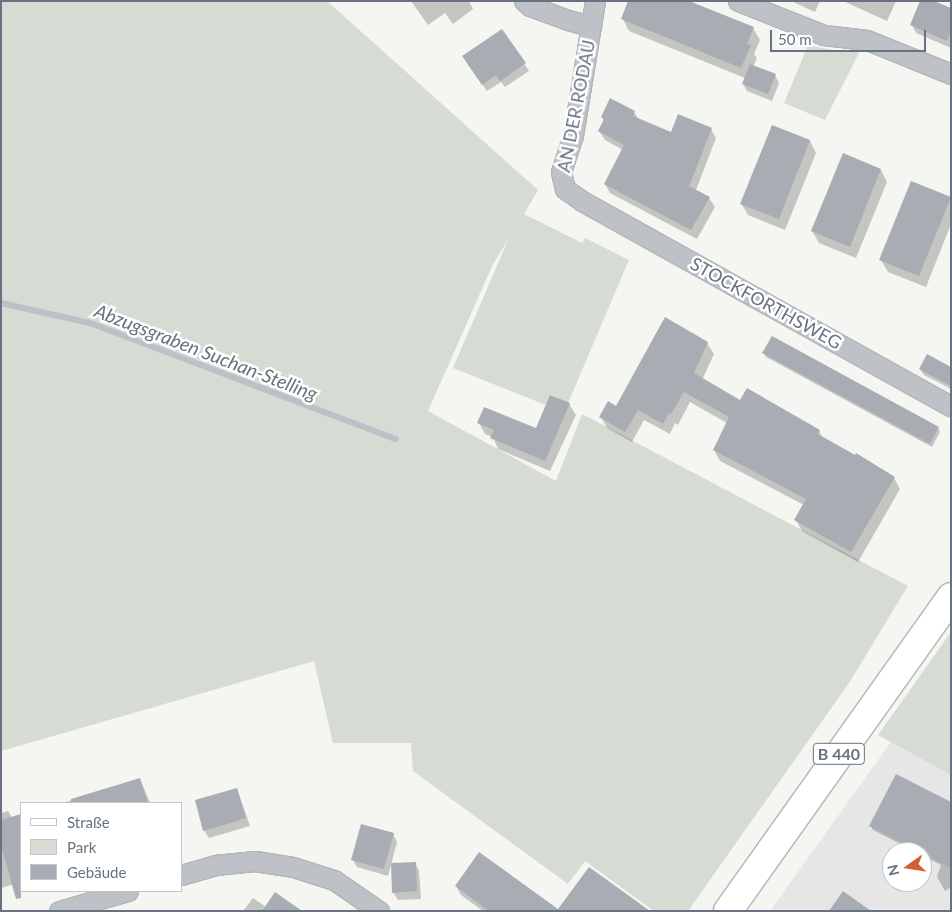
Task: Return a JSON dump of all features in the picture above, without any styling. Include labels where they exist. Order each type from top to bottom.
[{"type":"main road","name":"B 440","points":[[728,911],[951,597]]},
{"type":"street","points":[[524,1],[530,6],[568,20],[592,26]]},
{"type":"street","name":"AN DER RODAU","points":[[582,201],[565,190],[561,172],[573,135],[595,1]]},
{"type":"street","points":[[738,1],[824,35],[867,40],[951,74]]},
{"type":"street","name":"STOCKFORTHSWEG","points":[[582,201],[951,406]]},
{"type":"street","points":[[182,875],[215,866],[255,861],[293,867],[334,880],[378,911]]},
{"type":"street","points":[[59,911],[125,892]]},
{"type":"shaded area","points":[[891,742],[951,775],[951,911],[770,911]]},
{"type":"green space","points":[[1,1],[327,1],[538,190],[524,214],[582,243],[585,238],[629,260],[568,403],[551,395],[546,405],[453,368],[509,238],[493,264],[428,411],[556,481],[582,414],[908,586],[849,683],[688,911],[654,911],[585,861],[568,884],[413,771],[411,743],[333,743],[314,661],[1,751]]},
{"type":"green space","points":[[808,45],[832,50],[860,51],[825,120],[784,103]]},
{"type":"green space","points":[[951,632],[951,775],[878,735]]},
{"type":"building","points":[[628,1],[689,1],[754,27],[747,44],[751,45],[741,68],[621,19]]},
{"type":"building","points":[[920,1],[934,1],[951,8],[951,31],[947,41],[910,25]]},
{"type":"building","points":[[502,29],[526,63],[500,81],[496,75],[482,85],[462,56]]},
{"type":"building","points":[[750,64],[776,74],[768,94],[742,84]]},
{"type":"building","points":[[610,98],[635,111],[633,116],[671,132],[678,114],[712,128],[689,186],[710,197],[691,230],[604,184],[624,145],[598,131],[604,119],[601,117]]},
{"type":"building","points":[[772,125],[810,140],[779,219],[740,204]]},
{"type":"building","points":[[843,153],[881,169],[850,247],[811,231]]},
{"type":"building","points":[[911,181],[951,197],[919,276],[879,260]]},
{"type":"building","points":[[665,317],[708,342],[694,373],[740,400],[747,388],[820,430],[818,434],[855,455],[856,453],[895,477],[851,552],[794,520],[806,499],[713,450],[729,417],[684,392],[663,424],[638,410],[625,432],[599,417],[608,401],[616,406]]},
{"type":"building","points":[[772,336],[939,427],[930,444],[762,353]]},
{"type":"building","points":[[927,354],[951,367],[951,386],[919,369]]},
{"type":"building","points":[[550,395],[570,403],[545,461],[490,438],[494,430],[477,423],[484,407],[536,428]]},
{"type":"building","points":[[896,774],[951,802],[951,868],[932,858],[932,842],[900,842],[869,826]]},
{"type":"building","points":[[140,778],[148,802],[71,802],[71,799]]},
{"type":"building","points":[[237,788],[246,818],[203,831],[195,800]]},
{"type":"building","points":[[20,814],[21,898],[16,899],[1,845],[1,820]]},
{"type":"building","points":[[361,824],[394,833],[384,869],[351,860]]},
{"type":"building","points":[[479,852],[558,909],[589,867],[650,911],[489,911],[455,886]]},
{"type":"building","points":[[416,862],[417,891],[392,893],[391,863]]},
{"type":"building","points":[[843,891],[871,911],[829,911]]},
{"type":"building","points":[[275,892],[302,911],[262,911]]},
{"type":"waterway","name":"Abzugsgraben Suchan-Stelling","points":[[1,303],[90,323],[396,439]]}]
